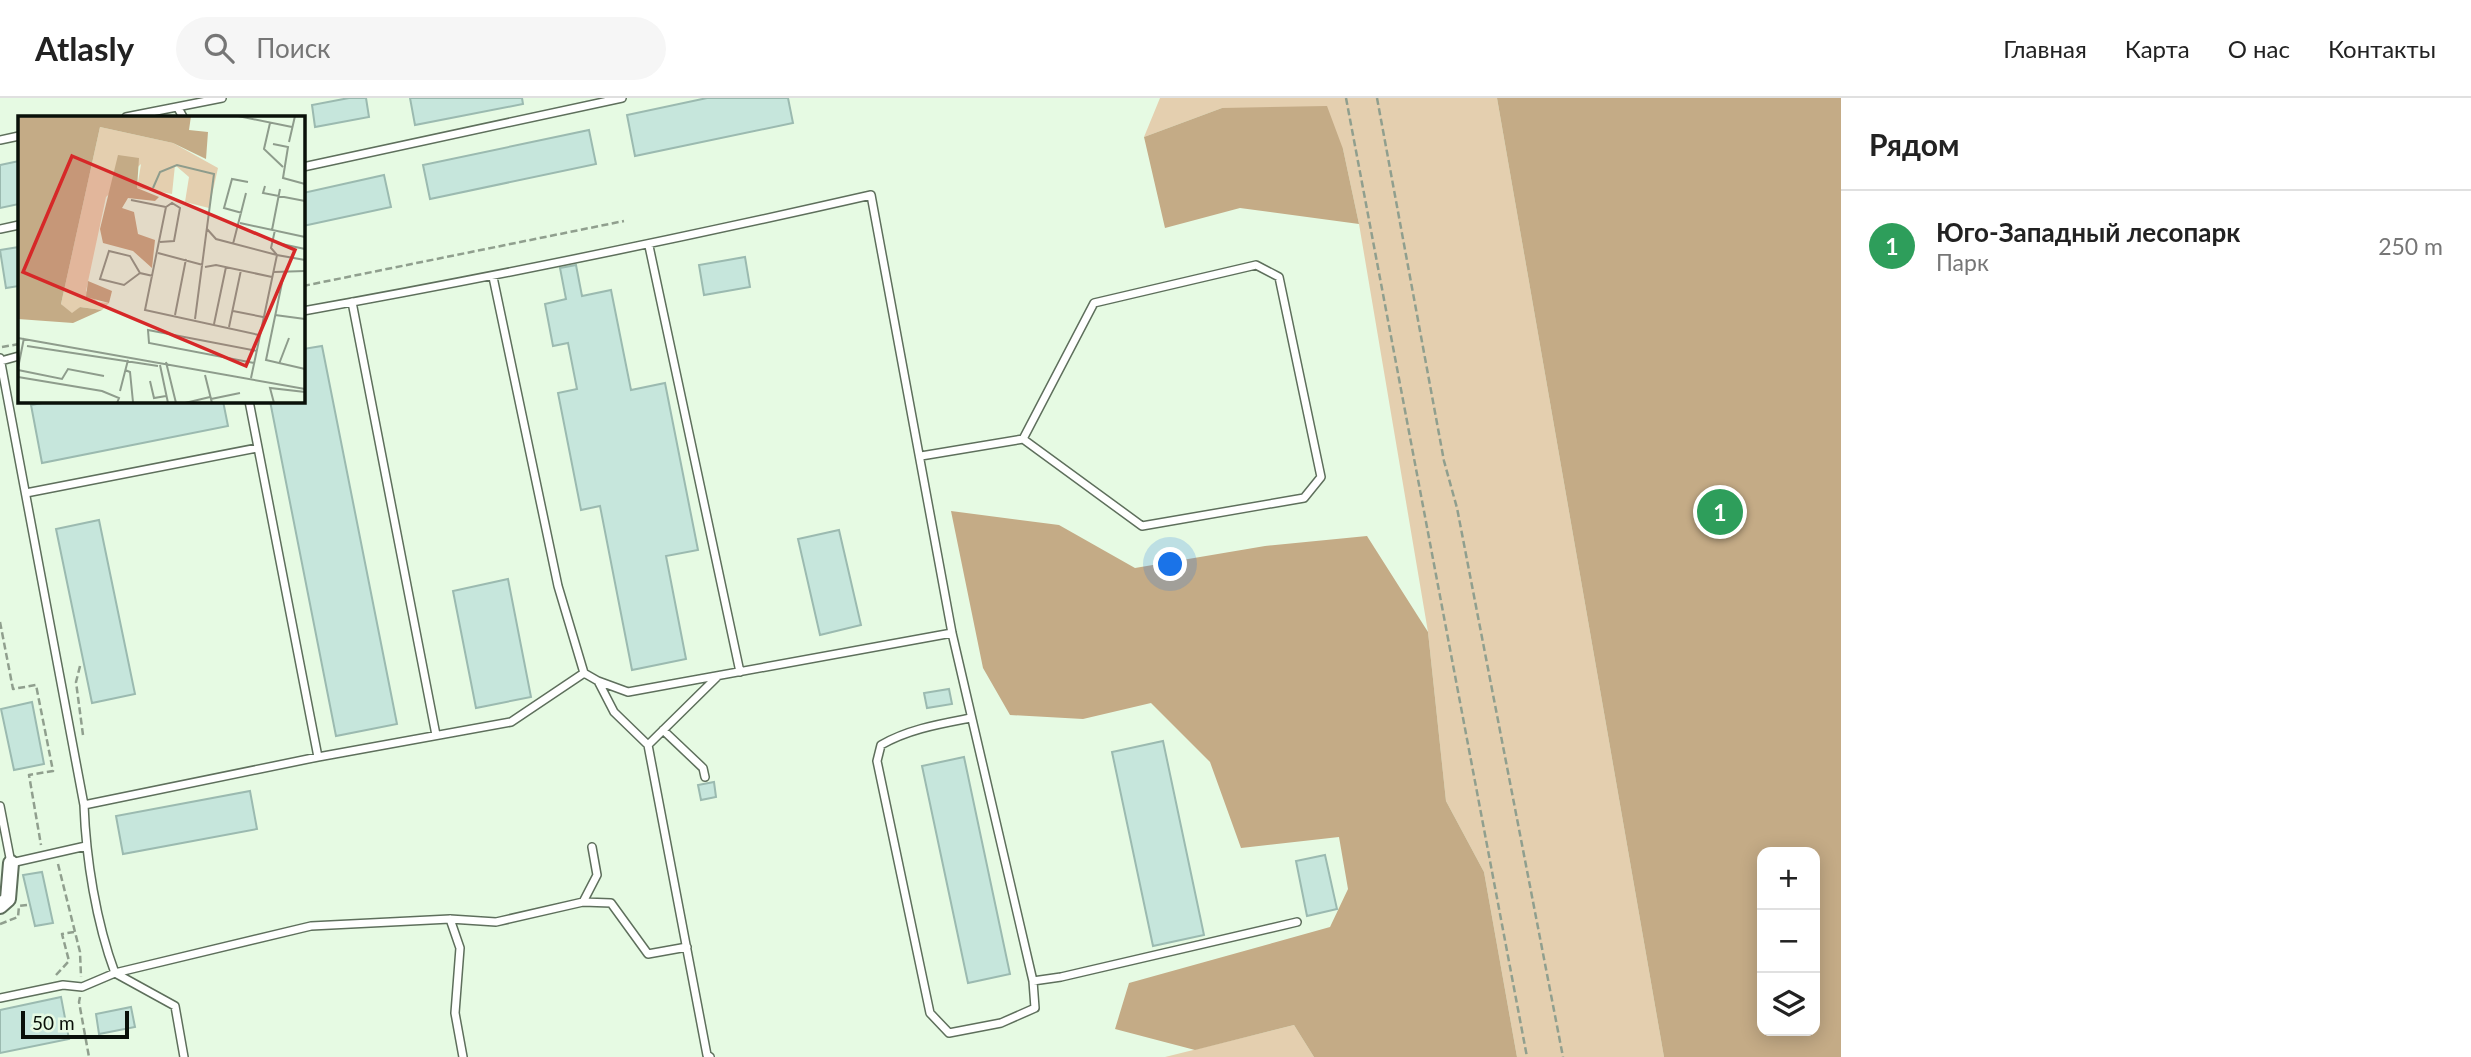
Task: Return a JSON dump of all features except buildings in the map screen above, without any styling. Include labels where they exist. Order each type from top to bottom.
[{"type":"street","points":[[0,906],[8,899],[11,863]]},
{"type":"lane","points":[[132,116],[222,98]]},
{"type":"lane","points":[[304,167],[622,98]]},
{"type":"lane","points":[[178,108],[183,116]]},
{"type":"lane","points":[[0,140],[18,136]]},
{"type":"lane","points":[[304,311],[649,246],[871,195],[952,633],[1033,981],[1035,1008],[1001,1023],[949,1033],[930,1013],[877,761],[881,745],[894,738],[927,727],[971,718]]},
{"type":"lane","points":[[0,229],[18,225]]},
{"type":"lane","points":[[649,246],[740,672]]},
{"type":"lane","points":[[921,456],[1023,439],[1142,526],[1304,498],[1321,477],[1279,276],[1256,265],[1094,303],[1023,439]]},
{"type":"lane","points":[[493,277],[558,586],[584,673],[628,692],[952,633]]},
{"type":"lane","points":[[352,302],[436,735]]},
{"type":"lane","points":[[18,356],[0,359],[84,805],[86,846],[107,952],[115,973],[175,1006],[184,1057]]},
{"type":"lane","points":[[249,402],[318,757]]},
{"type":"lane","points":[[26,493],[257,448]]},
{"type":"lane","points":[[84,805],[318,757],[511,722],[584,673]]},
{"type":"lane","points":[[648,745],[717,677]]},
{"type":"lane","points":[[598,681],[614,712],[648,745],[707,1055],[710,1057]]},
{"type":"lane","points":[[663,730],[703,768],[705,777]]},
{"type":"lane","points":[[0,806],[11,863],[86,846]]},
{"type":"lane","points":[[583,902],[597,875],[592,847]]},
{"type":"lane","points":[[0,998],[63,985],[82,987],[115,973],[311,926],[450,919],[496,922],[583,902],[611,903],[648,954],[687,947]]},
{"type":"lane","points":[[450,919],[460,948],[456,1013],[463,1057]]},
{"type":"lane","points":[[1033,981],[1061,977],[1297,922]]},
{"type":"path","points":[[1346,98],[1527,1057]]},
{"type":"path","points":[[1377,98],[1442,448],[1457,508],[1563,1057]]},
{"type":"path","points":[[304,286],[624,221]]},
{"type":"path","points":[[0,347],[18,344]]},
{"type":"path","points":[[0,622],[13,689],[36,685],[53,771],[29,775],[41,845],[55,852],[80,952],[82,987],[79,1002],[89,1057]]},
{"type":"path","points":[[0,924],[18,918],[19,906],[27,905]]},
{"type":"path","points":[[50,982],[69,961],[62,934],[74,932]]},
{"type":"shaded area","points":[[1160,98],[1497,98],[1664,1057],[1517,1057],[1484,872],[1446,801],[1428,632],[1359,224],[1343,149],[1222,108],[1144,137]]},
{"type":"shaded area","points":[[1497,98],[1841,98],[1841,1057],[1664,1057]]},
{"type":"shaded area","points":[[1327,106],[1343,149],[1359,224],[1240,208],[1165,228],[1144,137],[1222,108]]},
{"type":"shaded area","points":[[951,511],[1059,525],[1135,568],[1265,546],[1367,536],[1428,632],[1446,801],[1484,872],[1517,1057],[1314,1057],[1294,1025],[1195,1050],[1115,1029],[1129,983],[1330,927],[1348,889],[1339,837],[1241,848],[1210,762],[1151,703],[1083,719],[1010,715],[983,668]]},
{"type":"shaded area","points":[[1294,1025],[1314,1057],[1165,1057]]},
{"type":"place","name":"Юго-Западный лесопарк","points":[[1720,512]]}]
